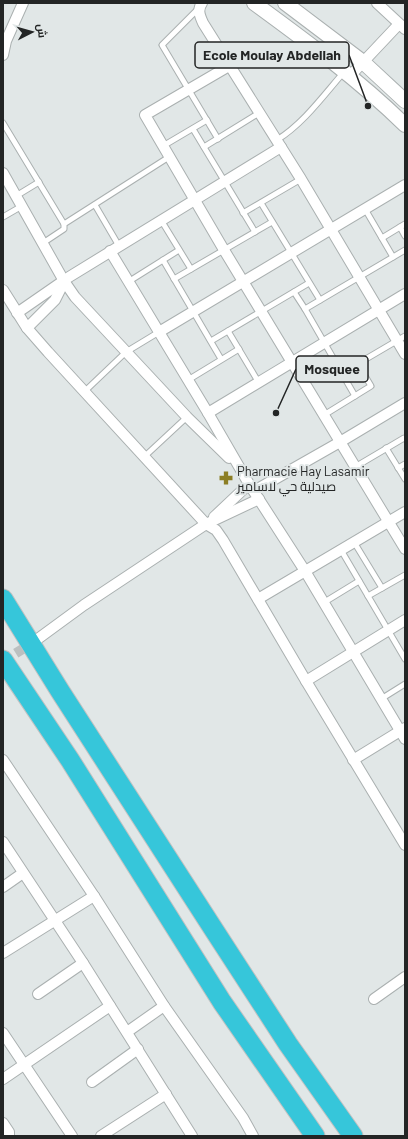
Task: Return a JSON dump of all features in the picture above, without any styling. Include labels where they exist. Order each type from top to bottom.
[{"type":"highway","points":[[3,599],[60,691],[288,1044],[353,1136]]},
{"type":"highway","points":[[3,660],[74,767],[222,1002],[315,1136]]},
{"type":"main road","points":[[254,3],[372,93],[405,125]]},
{"type":"main road","points":[[286,3],[363,62],[405,101]]},
{"type":"street","points":[[3,55],[6,41],[23,3]]},
{"type":"street","points":[[348,74],[403,27],[377,3]]},
{"type":"street","points":[[201,5],[200,18],[301,179],[378,310],[401,339],[405,354]]},
{"type":"street","points":[[230,66],[146,115],[194,200],[405,549]]},
{"type":"street","points":[[17,313],[64,280],[224,182],[279,144]]},
{"type":"street","points":[[3,173],[75,297],[187,417],[238,466]]},
{"type":"street","points":[[159,332],[292,254],[405,185]]},
{"type":"street","points":[[110,251],[208,413],[238,466],[305,571],[353,653],[403,733],[353,760]]},
{"type":"street","points":[[27,328],[55,300],[64,280]]},
{"type":"street","points":[[3,290],[27,328],[206,524],[216,530],[353,760],[404,841]]},
{"type":"street","points":[[208,413],[405,294]]},
{"type":"street","points":[[39,638],[84,605],[254,491],[405,403]]},
{"type":"street","points":[[206,524],[254,491]]},
{"type":"street","points":[[258,599],[405,512]]},
{"type":"street","points":[[306,681],[405,620]]},
{"type":"street","points":[[3,760],[94,896],[164,1006],[243,1118],[253,1136]]},
{"type":"street","points":[[3,842],[83,963],[192,1136]]},
{"type":"street","points":[[3,888],[23,873]]},
{"type":"street","points":[[3,953],[94,896]]},
{"type":"street","points":[[38,994],[83,963]]},
{"type":"street","points":[[374,999],[405,976]]},
{"type":"street","points":[[3,1079],[110,1006]]},
{"type":"street","points":[[127,1032],[164,1006]]},
{"type":"street","points":[[3,1034],[72,1136]]},
{"type":"street","points":[[92,1082],[138,1049]]},
{"type":"street","points":[[101,1136],[166,1094]]},
{"type":"street","points":[[3,1122],[9,1132],[9,1136]]},
{"type":"lane","points":[[201,5],[162,45],[218,139]]},
{"type":"lane","points":[[279,144],[348,74]]},
{"type":"lane","points":[[204,147],[260,114]]},
{"type":"lane","points":[[163,146],[207,120]]},
{"type":"lane","points":[[3,123],[64,224],[64,229],[43,244]]},
{"type":"lane","points":[[193,129],[255,232]]},
{"type":"lane","points":[[64,224],[169,157]]},
{"type":"lane","points":[[243,213],[301,179]]},
{"type":"lane","points":[[16,196],[39,182]]},
{"type":"lane","points":[[261,202],[320,300]]},
{"type":"lane","points":[[95,205],[119,246]]},
{"type":"lane","points":[[3,217],[22,206]]},
{"type":"lane","points":[[365,209],[393,257]]},
{"type":"lane","points":[[161,220],[191,269]]},
{"type":"lane","points":[[174,279],[272,222]]},
{"type":"lane","points":[[382,238],[405,224]]},
{"type":"lane","points":[[400,227],[405,236]]},
{"type":"lane","points":[[128,282],[179,250]]},
{"type":"lane","points":[[304,309],[405,250]]},
{"type":"lane","points":[[163,260],[221,359]]},
{"type":"lane","points":[[211,341],[309,283]]},
{"type":"lane","points":[[294,292],[356,396]]},
{"type":"lane","points":[[228,331],[258,383]]},
{"type":"lane","points":[[84,392],[126,352],[159,332]]},
{"type":"lane","points":[[342,373],[401,339]]},
{"type":"lane","points":[[188,380],[239,349]]},
{"type":"lane","points":[[324,415],[372,386],[358,364]]},
{"type":"lane","points":[[144,457],[187,417]]},
{"type":"lane","points":[[355,467],[386,448],[404,438],[405,439]]},
{"type":"lane","points":[[386,448],[405,479]]},
{"type":"lane","points":[[398,468],[405,464]]},
{"type":"lane","points":[[354,542],[382,588]]},
{"type":"lane","points":[[341,550],[405,659]]},
{"type":"lane","points":[[368,596],[405,574]]},
{"type":"lane","points":[[323,603],[359,581]]},
{"type":"lane","points":[[381,699],[405,684]]},
{"type":"tunnel","points":[[3,661],[34,642]]},
{"type":"place","name":"Ecole Moulay Abdellah","points":[[368,106]]},
{"type":"place","name":"Mosquee","points":[[276,413]]},
{"type":"place","name":"Pharmacie Hay Lasamir صيدلية حي لاسامير","points":[[226,478]]}]
